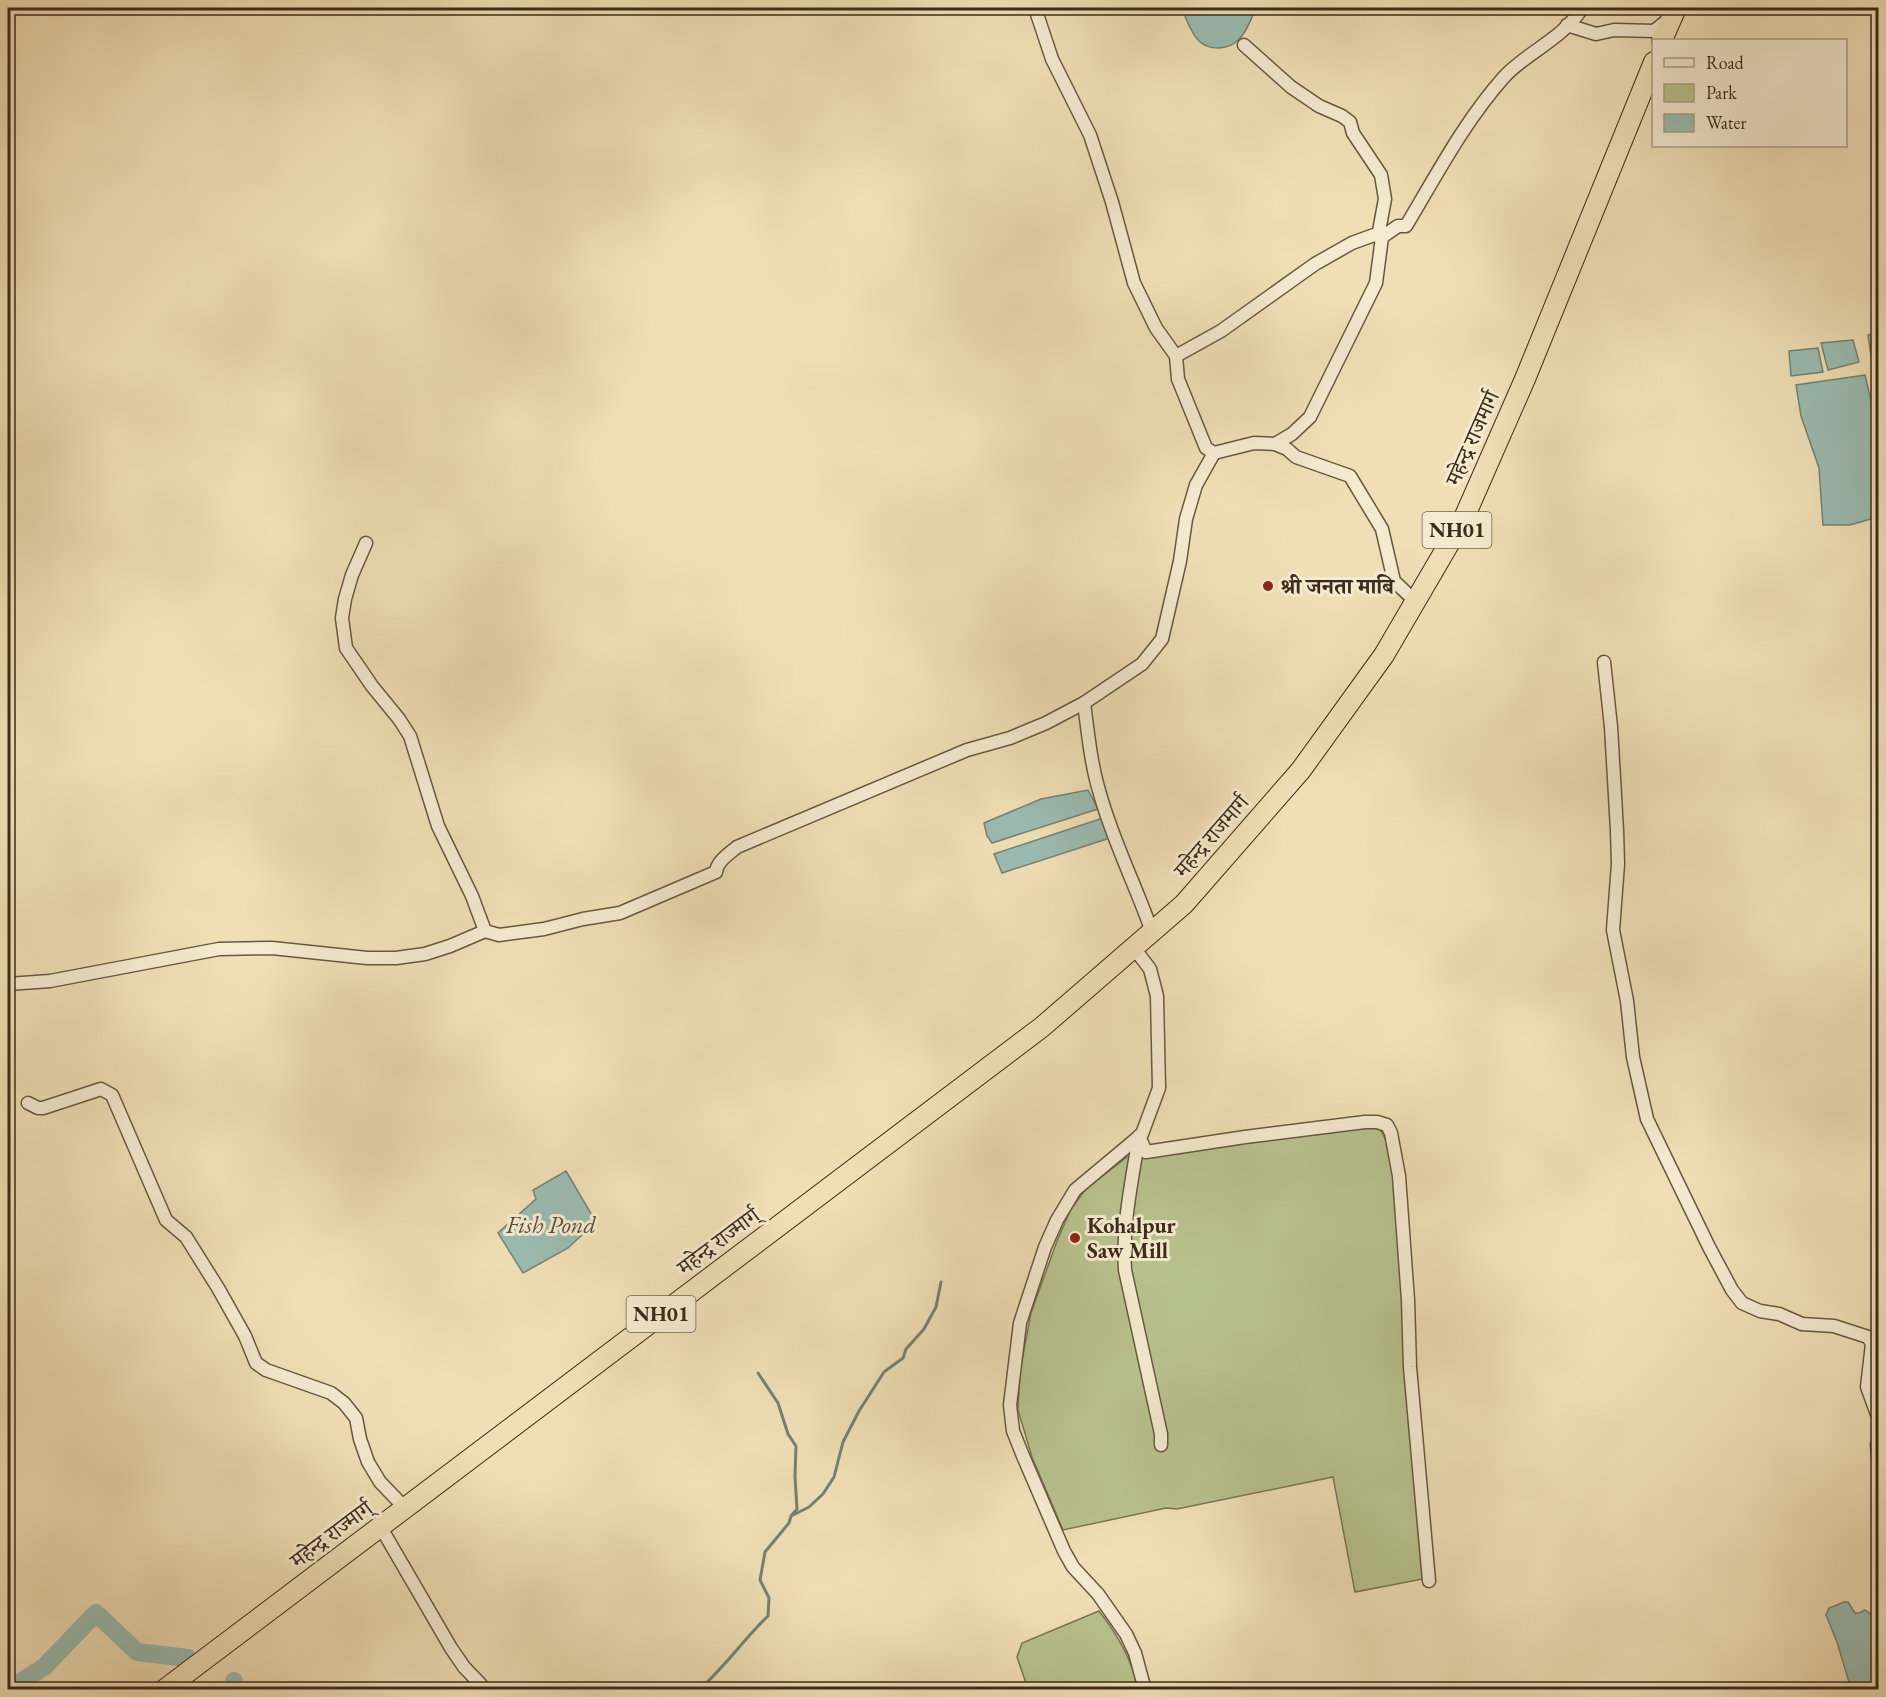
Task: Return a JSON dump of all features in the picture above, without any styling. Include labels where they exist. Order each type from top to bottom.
[{"type":"highway","points":[[1662,39],[1674,13]]},
{"type":"highway","name":"महेन्द्र राजमार्ग","points":[[1152,932],[1184,904],[1301,770],[1384,655],[1464,518],[1529,368],[1652,64]]},
{"type":"highway","name":"महेन्द्र राज्मार्ग्","points":[[164,1689],[1042,1027],[1152,932]]},
{"type":"street","points":[[1035,8],[1052,59],[1090,135],[1112,202],[1134,283],[1156,328],[1176,356],[1178,379],[1206,447],[1214,453]]},
{"type":"street","points":[[1176,356],[1221,331],[1315,264],[1352,243],[1374,235],[1382,237],[1398,226],[1406,226],[1438,170],[1491,92],[1510,70],[1546,44],[1582,8]]},
{"type":"street","points":[[1567,25],[1596,34],[1614,30],[1654,31],[1674,13]]},
{"type":"street","points":[[1244,45],[1291,87],[1319,106],[1350,122],[1353,133],[1381,175],[1385,199],[1379,231],[1382,237],[1376,283],[1310,417],[1292,434],[1275,444]]},
{"type":"street","points":[[8,984],[50,981],[219,949],[272,948],[367,958],[396,958],[433,951],[485,931],[499,935],[544,929],[620,913],[716,872],[721,860],[737,847],[967,750],[1010,738],[1046,723],[1084,703],[1142,664],[1162,639],[1180,561],[1186,519],[1196,485],[1214,453],[1254,443],[1275,444],[1287,449],[1296,457],[1350,476],[1382,529],[1394,581],[1415,601]]},
{"type":"street","points":[[366,543],[352,575],[345,599],[342,618],[346,648],[367,680],[410,736],[438,826],[472,896],[485,931]]},
{"type":"street","points":[[1604,662],[1611,727],[1618,864],[1613,930],[1629,1010],[1633,1057],[1647,1119],[1709,1247],[1742,1304],[1760,1311],[1779,1314],[1802,1324],[1834,1326],[1868,1337],[1872,1344],[1867,1387],[1878,1417]]},
{"type":"street","points":[[1084,703],[1099,792],[1152,932]]},
{"type":"street","points":[[1134,948],[1150,969],[1157,996],[1159,1088],[1142,1134],[1075,1190],[1057,1220],[1045,1247],[1020,1323],[1010,1405],[1013,1431],[1061,1545],[1073,1567],[1098,1594],[1126,1634],[1135,1653],[1145,1689]]},
{"type":"street","points":[[28,1103],[43,1108],[101,1089],[112,1095],[166,1220],[186,1237],[218,1287],[245,1336],[256,1363],[266,1370],[331,1393],[344,1403],[356,1418],[368,1462],[380,1482],[405,1508]]},
{"type":"street","points":[[1139,1136],[1146,1152],[1365,1122],[1387,1125],[1391,1133],[1399,1176],[1408,1299],[1410,1367],[1429,1581]]},
{"type":"street","points":[[1139,1136],[1123,1244],[1125,1270],[1161,1434],[1161,1445]]},
{"type":"street","points":[[1878,1442],[1878,1458]]},
{"type":"street","points":[[380,1526],[451,1648],[464,1667],[486,1689]]},
{"type":"green space","points":[[1362,1125],[1379,1128],[1388,1145],[1392,1164],[1423,1579],[1355,1592],[1333,1477],[1063,1530],[1032,1457],[1018,1410],[1020,1371],[1031,1313],[1071,1209],[1086,1189],[1127,1157],[1148,1156]]},
{"type":"green space","points":[[1099,1611],[1123,1648],[1138,1689],[1028,1689],[1017,1657],[1022,1643]]},
{"type":"water","points":[[1181,8],[1257,8],[1241,37],[1229,46],[1214,48],[1203,44],[1196,38]]},
{"type":"water","points":[[1878,332],[1878,404],[1868,335]]},
{"type":"water","points":[[1853,340],[1859,362],[1828,370],[1821,343]]},
{"type":"water","points":[[1818,348],[1823,372],[1791,376],[1789,351]]},
{"type":"water","points":[[1865,375],[1873,409],[1878,517],[1850,525],[1823,525],[1819,468],[1801,416],[1796,385]]},
{"type":"water","points":[[1088,790],[1098,809],[992,843],[987,836],[984,823],[1041,799]]},
{"type":"water","points":[[1103,818],[1110,838],[1002,873],[994,854]]},
{"type":"water","name":"Fish Pond","points":[[566,1171],[596,1222],[568,1248],[523,1273],[498,1233],[536,1199],[533,1190]]},
{"type":"water","points":[[1848,1602],[1855,1613],[1865,1610],[1878,1620],[1878,1689],[1851,1689],[1826,1615],[1829,1608]]},
{"type":"waterway","points":[[793,1515],[809,1507],[823,1494],[834,1477],[843,1442],[859,1411],[884,1372],[903,1358],[906,1349],[924,1329],[936,1307],[941,1282]]},
{"type":"waterway","points":[[703,1690],[703,1686],[768,1616],[769,1598],[760,1580],[765,1552],[789,1523],[797,1509],[796,1446],[788,1434],[778,1403],[758,1373]]},
{"type":"waterway","points":[[8,1690],[44,1667],[96,1613],[137,1652],[188,1658]]},
{"type":"waterway","points":[[234,1681],[234,1690]]},
{"type":"place","name":"श्री जनता माबि","points":[[1268,586]]},
{"type":"place","name":"Kohalpur Saw Mill","points":[[1075,1238]]}]
